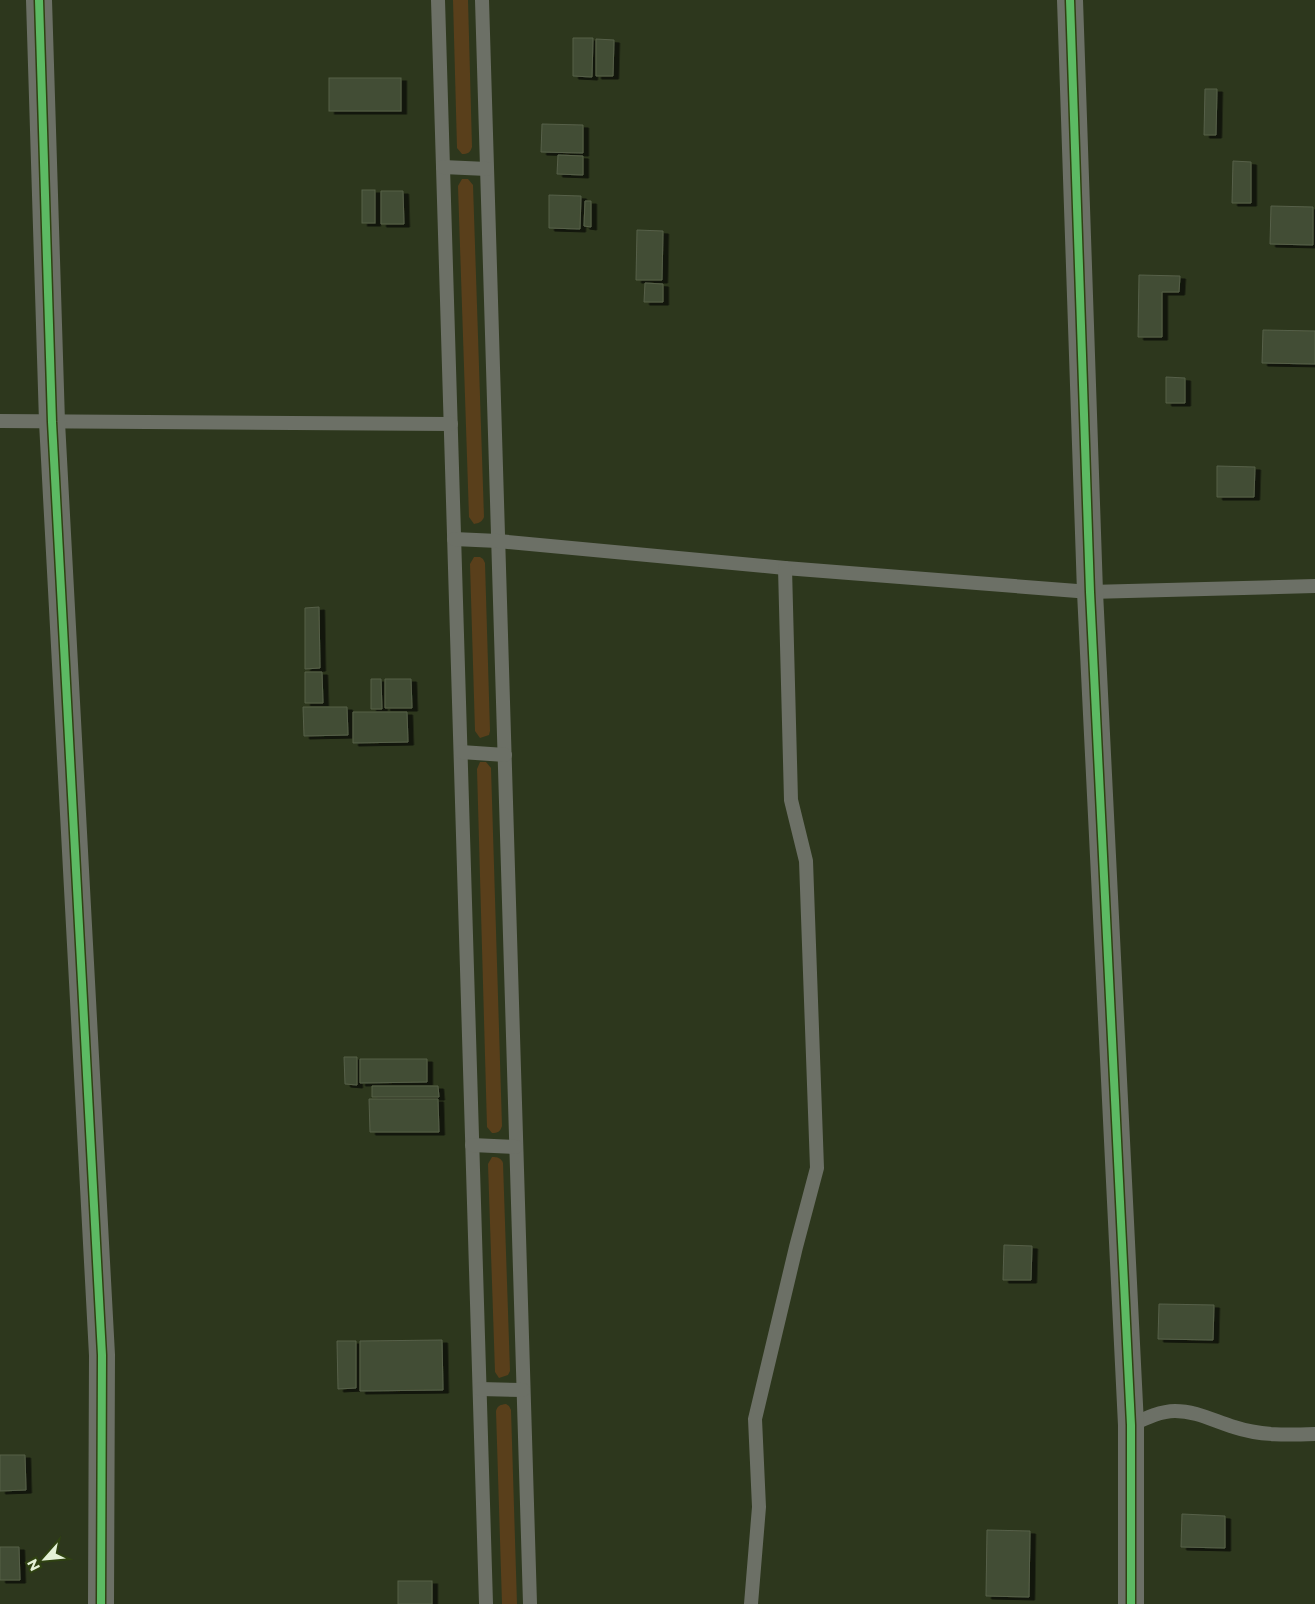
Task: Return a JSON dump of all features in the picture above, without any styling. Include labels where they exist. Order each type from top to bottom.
[{"type":"street","points":[[39,0],[52,422],[102,1355],[101,1604]]},
{"type":"street","points":[[1070,0],[1090,592],[1131,1425],[1130,1604]]},
{"type":"lane","points":[[438,0],[486,1604]]},
{"type":"lane","points":[[482,0],[530,1604]]},
{"type":"lane","points":[[443,167],[487,169]]},
{"type":"lane","points":[[0,421],[451,424]]},
{"type":"lane","points":[[454,539],[498,541],[786,568],[1090,592],[1315,586]]},
{"type":"lane","points":[[751,1604],[759,1507],[755,1419],[817,1168],[806,861],[791,800],[786,568]]},
{"type":"lane","points":[[461,752],[504,755]]},
{"type":"lane","points":[[472,1145],[516,1147]]},
{"type":"lane","points":[[480,1389],[523,1390]]},
{"type":"lane","points":[[1131,1425],[1156,1414],[1173,1411],[1194,1413],[1235,1428],[1267,1434],[1315,1434]]},
{"type":"shaded area","points":[[453,0],[468,0],[472,147],[470,152],[464,154],[457,148]]},
{"type":"shaded area","points":[[462,179],[468,179],[473,185],[484,517],[480,522],[474,524],[469,517],[458,186]]},
{"type":"shaded area","points":[[474,557],[480,557],[485,563],[490,731],[489,735],[480,738],[475,731],[470,564]]},
{"type":"shaded area","points":[[480,762],[486,762],[491,768],[502,1126],[500,1131],[494,1133],[487,1127],[477,769]]},
{"type":"shaded area","points":[[492,1157],[499,1158],[503,1163],[510,1371],[508,1375],[499,1378],[495,1372],[488,1164]]},
{"type":"shaded area","points":[[506,1404],[511,1410],[517,1604],[502,1604],[496,1411],[500,1406]]},
{"type":"building","points":[[573,38],[593,38],[592,77],[573,76]]},
{"type":"building","points":[[596,39],[614,40],[613,76],[596,76]]},
{"type":"building","points":[[329,78],[401,78],[401,111],[329,111]]},
{"type":"building","points":[[1205,89],[1217,89],[1216,135],[1204,135]]},
{"type":"building","points":[[542,124],[583,125],[583,153],[541,152]]},
{"type":"building","points":[[558,155],[583,156],[583,175],[557,174]]},
{"type":"building","points":[[1233,161],[1251,162],[1251,203],[1232,203]]},
{"type":"building","points":[[362,190],[375,190],[375,223],[362,223]]},
{"type":"building","points":[[381,191],[403,191],[404,224],[381,224]]},
{"type":"building","points":[[549,195],[581,196],[580,229],[549,228]]},
{"type":"building","points":[[585,201],[591,201],[591,227],[584,226]]},
{"type":"building","points":[[1271,206],[1313,207],[1313,245],[1270,244]]},
{"type":"building","points":[[637,230],[663,231],[662,280],[636,280]]},
{"type":"building","points":[[1139,275],[1180,276],[1179,292],[1162,292],[1162,337],[1138,337]]},
{"type":"building","points":[[645,283],[663,284],[663,302],[644,302]]},
{"type":"building","points":[[1263,330],[1315,331],[1315,364],[1262,363]]},
{"type":"building","points":[[1166,377],[1185,378],[1185,403],[1166,403]]},
{"type":"building","points":[[1217,466],[1255,467],[1254,497],[1217,497]]},
{"type":"building","points":[[319,607],[320,668],[305,669],[305,608]]},
{"type":"building","points":[[305,672],[322,672],[323,703],[305,703]]},
{"type":"building","points":[[371,679],[381,679],[382,709],[371,709]]},
{"type":"building","points":[[385,679],[411,679],[412,708],[385,708]]},
{"type":"building","points":[[303,707],[347,707],[348,735],[304,736]]},
{"type":"building","points":[[353,712],[407,712],[408,742],[353,743]]},
{"type":"building","points":[[344,1057],[357,1057],[357,1085],[345,1084]]},
{"type":"building","points":[[360,1059],[427,1059],[427,1082],[360,1083]]},
{"type":"building","points":[[372,1086],[438,1086],[439,1097],[372,1097]]},
{"type":"building","points":[[369,1099],[438,1099],[439,1132],[370,1132]]},
{"type":"building","points":[[1004,1245],[1032,1246],[1031,1280],[1003,1280]]},
{"type":"building","points":[[1159,1304],[1214,1305],[1213,1340],[1158,1339]]},
{"type":"building","points":[[442,1340],[443,1390],[360,1391],[360,1341]]},
{"type":"building","points":[[337,1341],[356,1341],[356,1388],[338,1389]]},
{"type":"building","points":[[0,1455],[25,1455],[26,1490],[0,1491]]},
{"type":"building","points":[[1182,1514],[1225,1516],[1225,1548],[1181,1547]]},
{"type":"building","points":[[987,1530],[1030,1531],[1029,1597],[986,1596]]},
{"type":"building","points":[[0,1547],[19,1547],[20,1580],[0,1580]]},
{"type":"building","points":[[398,1581],[432,1581],[432,1604],[398,1604]]},
{"type":"cycle path","points":[[39,0],[52,422],[102,1355],[101,1604]]},
{"type":"cycle path","points":[[1070,0],[1090,592],[1131,1425],[1131,1604]]}]
